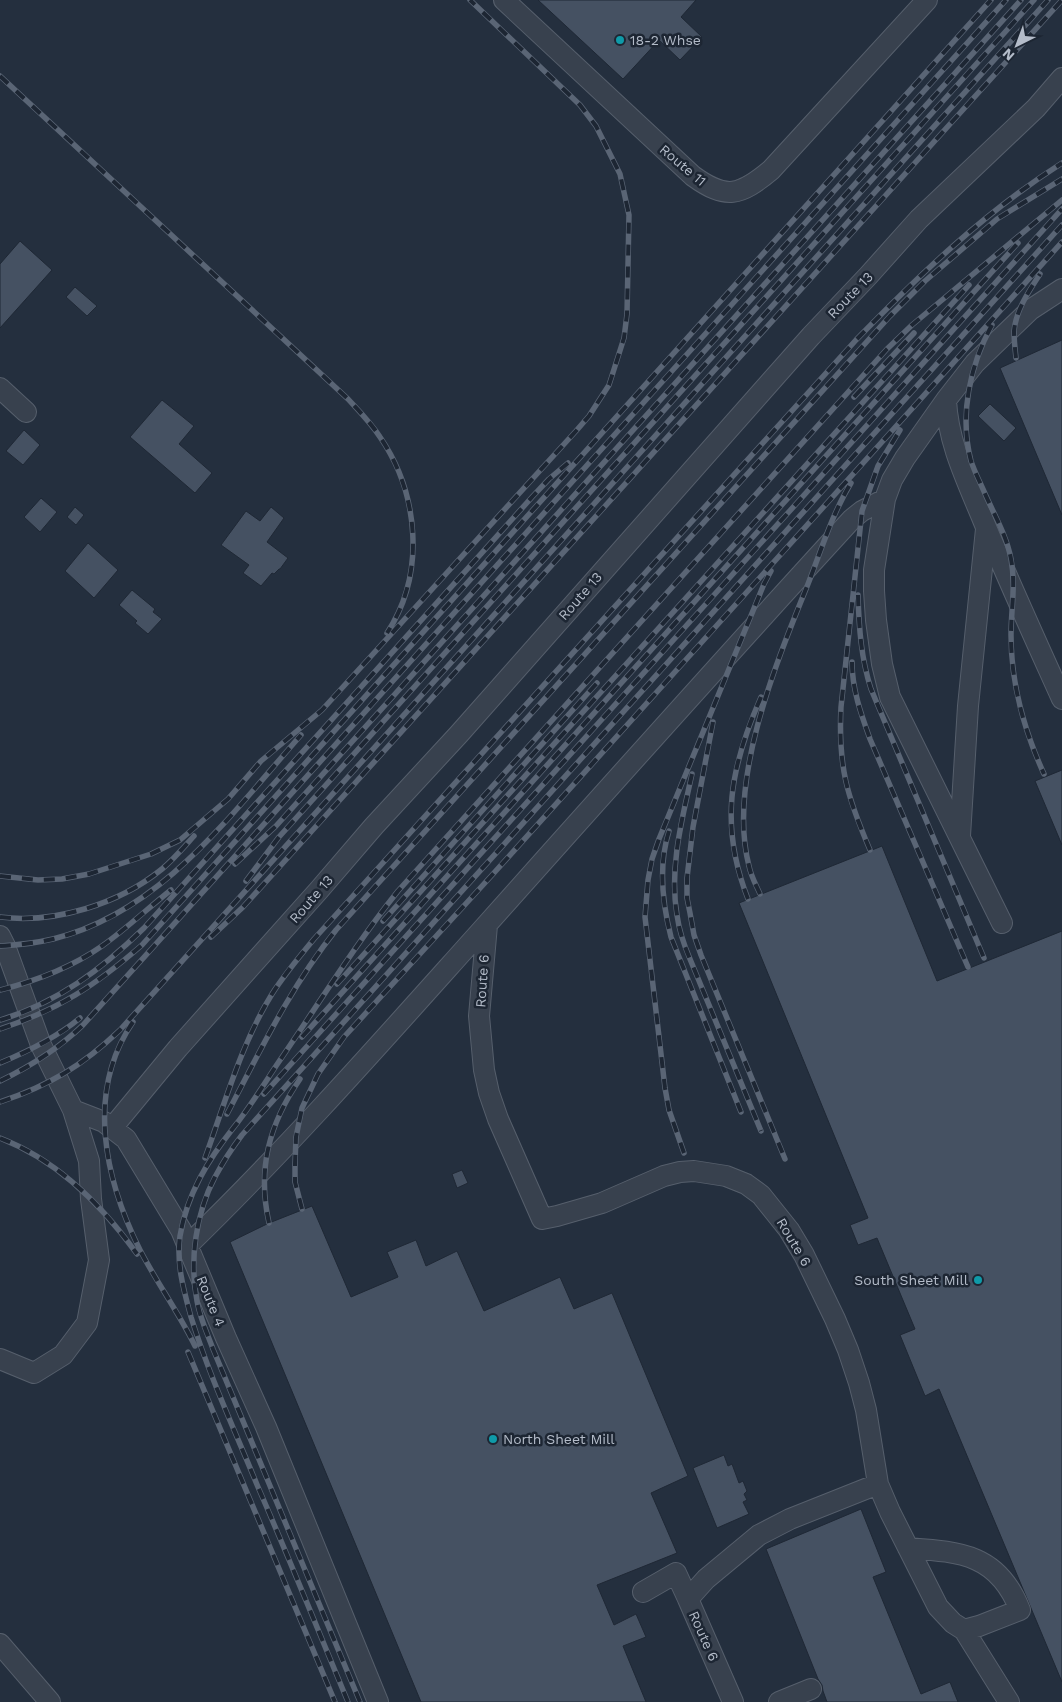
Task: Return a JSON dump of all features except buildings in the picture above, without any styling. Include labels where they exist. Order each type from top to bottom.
[{"type":"street","name":"Route 11","points":[[504,0],[692,176],[714,190],[728,193],[745,189],[770,170],[927,0]]},
{"type":"street","name":"Route 13","points":[[112,1128],[178,1048],[811,336],[919,219],[1036,108],[1062,78]]},
{"type":"street","points":[[1002,923],[890,697],[882,664],[876,620],[874,570],[885,499],[892,480],[905,458],[975,363],[1011,328],[1046,298],[1062,289]]},
{"type":"street","points":[[0,388],[26,412]]},
{"type":"street","points":[[946,400],[947,419],[952,439],[986,527],[1062,699]]},
{"type":"street","points":[[188,1245],[303,1129],[741,640],[852,520],[862,511],[885,499]]},
{"type":"street","points":[[960,838],[968,706],[986,527]]},
{"type":"street","name":"Route 6","points":[[487,925],[479,1016],[484,1070],[489,1093],[498,1119],[542,1219],[602,1203],[664,1176],[680,1172],[694,1171],[726,1176],[746,1184],[761,1195],[789,1230],[804,1256],[835,1319],[859,1382],[866,1410],[878,1484],[807,1512],[759,1535],[706,1579],[688,1599],[733,1702]]},
{"type":"street","points":[[0,936],[41,1045],[73,1110],[89,1161],[91,1199],[99,1260],[87,1323],[63,1355],[34,1373],[0,1358]]},
{"type":"street","name":"Route 4","points":[[73,1110],[104,1122],[126,1139],[181,1230],[266,1427],[378,1702]]},
{"type":"street","points":[[878,1484],[938,1607],[953,1623],[964,1630],[1008,1702]]},
{"type":"street","points":[[908,1548],[964,1554],[979,1560],[995,1570],[1010,1588],[1020,1610],[964,1630]]},
{"type":"street","points":[[643,1592],[676,1573],[688,1599]]},
{"type":"street","points":[[0,1644],[50,1702]]},
{"type":"street","points":[[779,1702],[803,1695]]},
{"type":"railway","points":[[0,876],[38,880],[62,879],[89,874],[151,854],[180,840],[228,799],[261,761],[322,710],[576,431],[589,416],[609,385],[624,338],[627,314],[629,215],[620,174],[596,126],[580,105],[470,0]]},
{"type":"railway","points":[[0,1029],[21,1022],[75,995],[109,972],[142,945],[991,0]]},
{"type":"railway","points":[[0,1081],[44,1056],[83,1025],[1006,0]]},
{"type":"railway","points":[[235,864],[276,826],[1021,0]]},
{"type":"railway","points":[[246,881],[279,837],[1034,0]]},
{"type":"railway","points":[[0,1102],[34,1089],[64,1073],[79,1064],[120,1030],[1048,0]]},
{"type":"railway","points":[[211,937],[243,907],[273,874],[1062,0]]},
{"type":"railway","points":[[0,76],[348,399],[376,432],[393,459],[403,483],[410,509],[413,534],[408,586],[399,610],[387,633]]},
{"type":"railway","points":[[205,1158],[234,1074],[251,1033],[272,994],[314,939],[856,340],[904,291],[954,245],[1006,202],[1062,163]]},
{"type":"railway","points":[[227,1114],[290,996],[336,930],[890,316],[925,281],[997,219],[1062,179]]},
{"type":"railway","points":[[348,1702],[223,1403],[191,1317],[181,1277],[179,1246],[183,1221],[193,1192],[207,1165],[351,954],[398,891],[887,349],[912,325],[1062,200]]},
{"type":"railway","points":[[264,1094],[1062,209]]},
{"type":"railway","points":[[360,1702],[213,1349],[200,1313],[195,1286],[194,1254],[199,1222],[208,1191],[228,1155],[242,1135],[1062,225]]},
{"type":"railway","points":[[302,1209],[295,1182],[296,1137],[302,1108],[318,1074],[344,1037],[1062,242]]},
{"type":"railway","points":[[302,1037],[1018,243]]},
{"type":"railway","points":[[1016,358],[1015,323],[1024,301],[1040,274]]},
{"type":"railway","points":[[337,984],[969,285]]},
{"type":"railway","points":[[992,325],[978,357],[969,391],[966,426],[968,444],[971,461],[1009,551],[1013,578],[1011,635],[1013,671],[1030,741],[1044,774]]},
{"type":"railway","points":[[854,397],[914,333]]},
{"type":"railway","points":[[870,850],[855,813],[846,781],[841,747],[841,707],[862,511],[878,466],[900,430]]},
{"type":"railway","points":[[0,1020],[41,1004],[78,983],[112,957],[144,928],[533,496],[568,463]]},
{"type":"railway","points":[[760,894],[750,870],[744,833],[744,797],[758,723],[782,649],[832,520],[851,483]]},
{"type":"railway","points":[[684,1153],[669,1110],[665,1088],[645,917],[648,880],[652,859],[659,839],[771,571]]},
{"type":"railway","points":[[858,595],[861,643],[871,689],[984,958]]},
{"type":"railway","points":[[852,662],[855,692],[870,739],[968,967]]},
{"type":"railway","points":[[383,921],[597,683]]},
{"type":"railway","points":[[748,899],[733,846],[732,797],[742,748],[761,697]]},
{"type":"railway","points":[[713,722],[693,827],[687,878],[687,898],[694,935],[701,955],[785,1159]]},
{"type":"railway","points":[[0,946],[53,939],[92,926],[128,907],[161,884],[220,828],[301,735]]},
{"type":"railway","points":[[692,774],[681,826],[676,862],[675,897],[678,921],[688,954],[761,1131]]},
{"type":"railway","points":[[669,831],[663,857],[662,884],[665,911],[671,937],[741,1112]]},
{"type":"railway","points":[[0,917],[21,918],[64,914],[86,909],[106,901],[126,892],[162,869],[194,836]]},
{"type":"railway","points":[[0,990],[53,972],[90,954],[120,933],[171,890]]},
{"type":"railway","points":[[0,1063],[42,1044],[80,1018]]},
{"type":"railway","points":[[133,1022],[118,1049],[109,1077],[105,1106],[105,1136],[110,1166],[117,1195],[140,1250],[195,1346]]},
{"type":"railway","points":[[269,1223],[264,1184],[268,1148],[280,1113],[300,1079]]},
{"type":"railway","points":[[0,1138],[21,1147],[41,1159],[77,1186],[109,1218],[137,1254]]},
{"type":"railway","points":[[188,1352],[335,1702]]},
{"type":"place","name":"18-2 Whse","points":[[620,40]]},
{"type":"place","name":"South Sheet Mill","points":[[978,1280]]},
{"type":"place","name":"North Sheet Mill","points":[[493,1439]]}]
